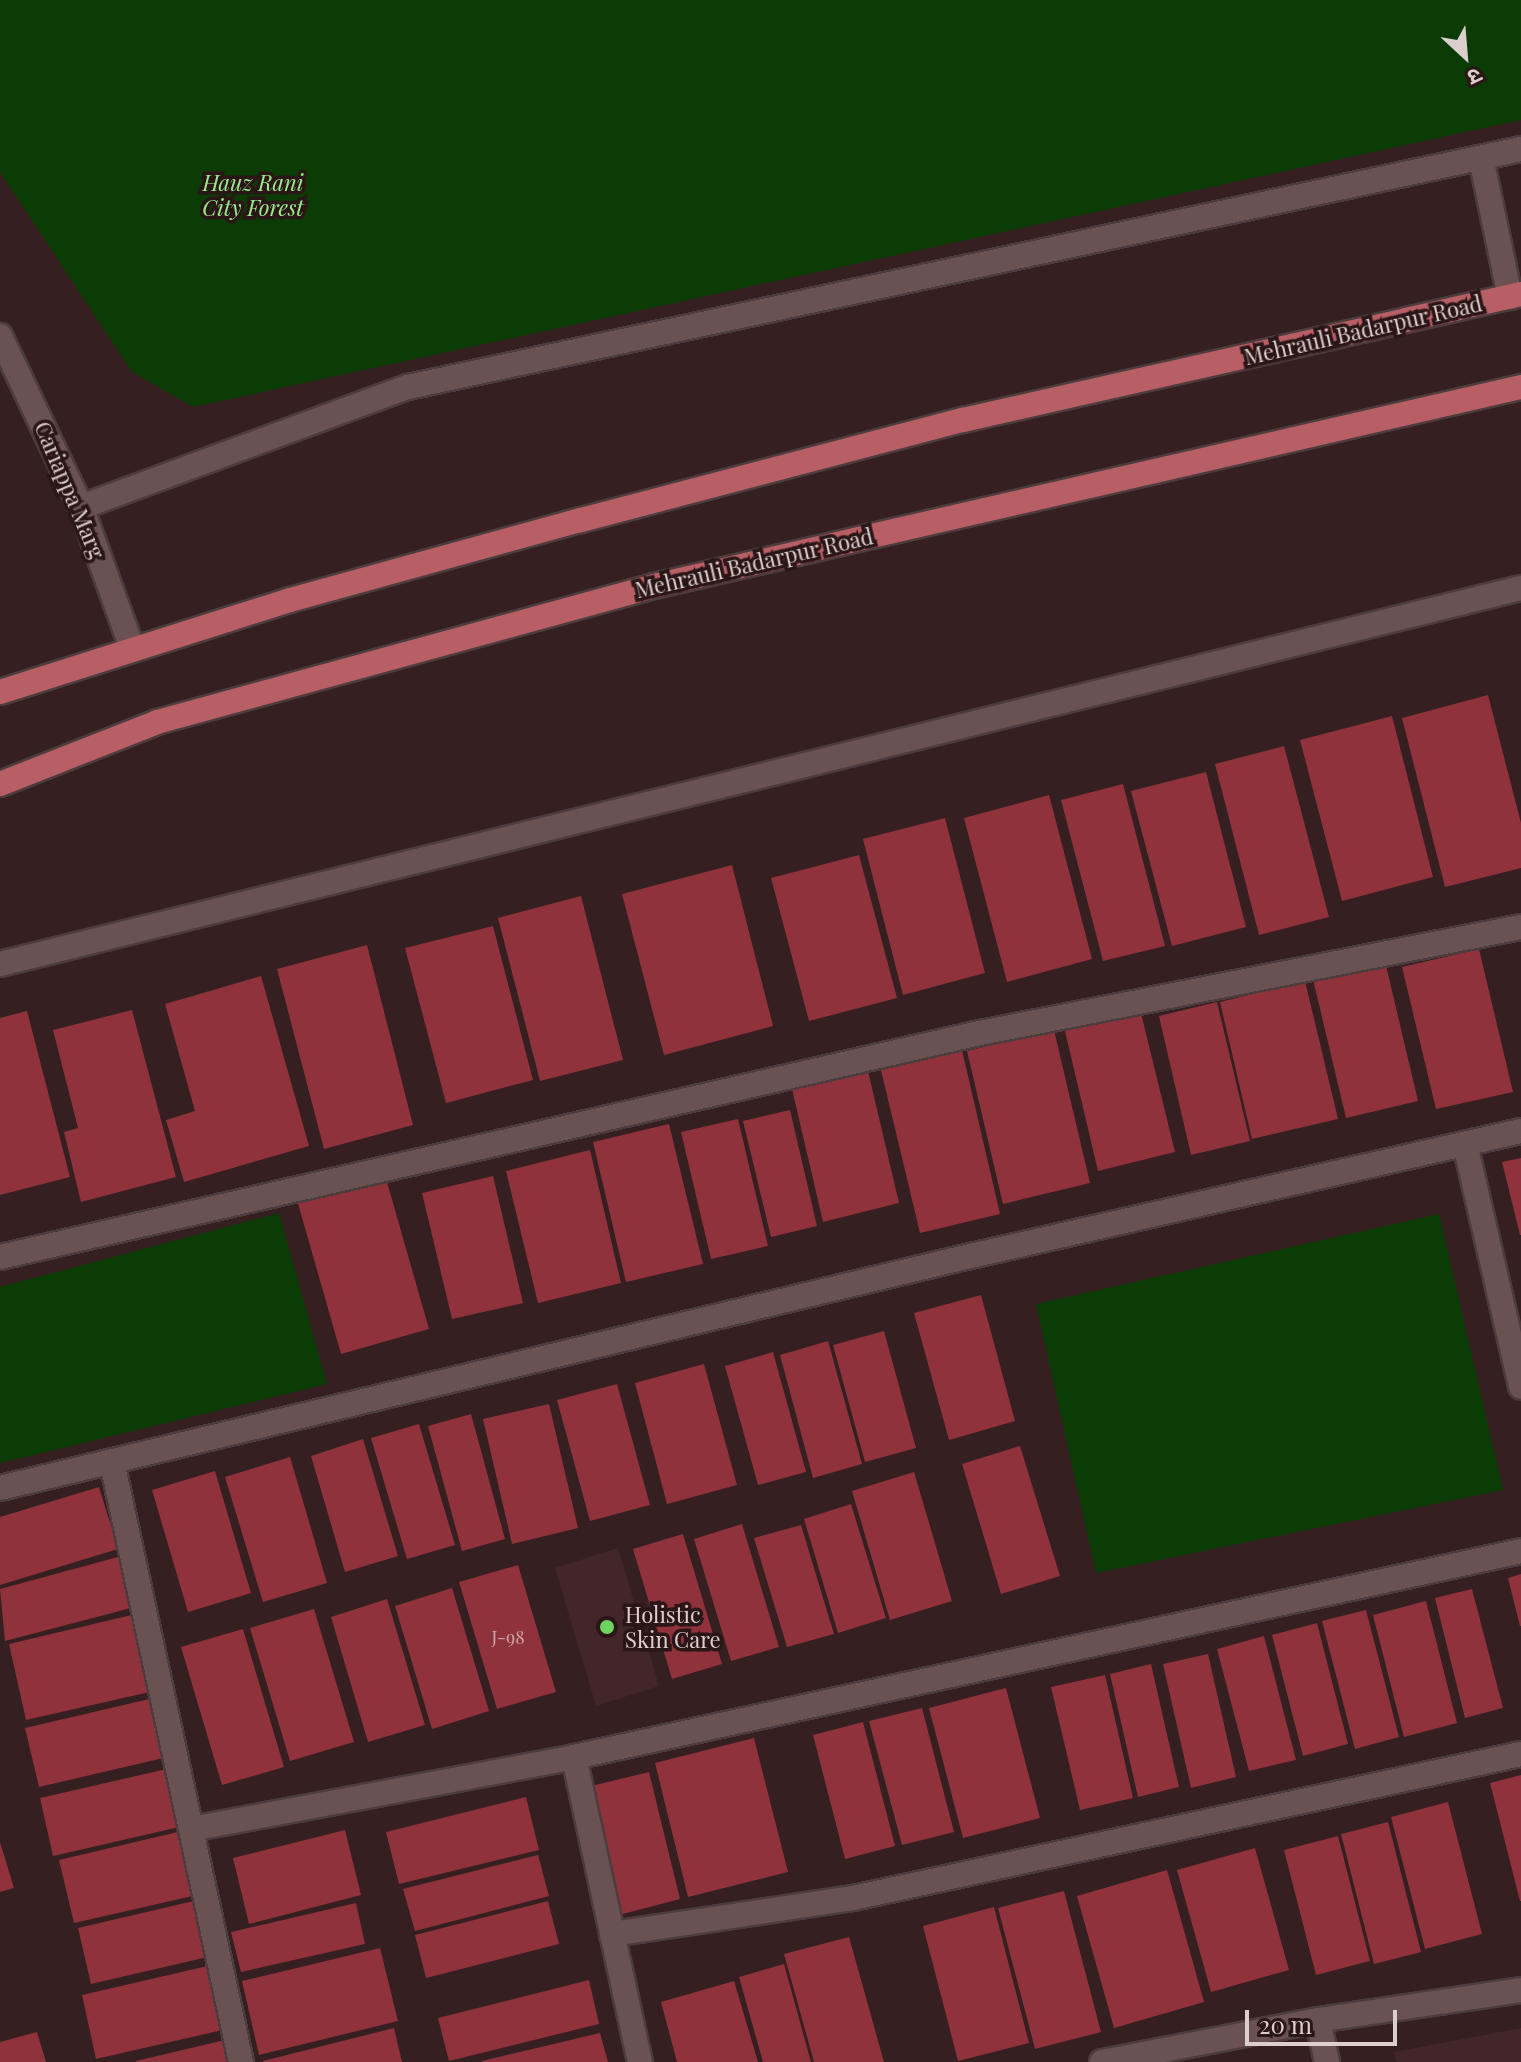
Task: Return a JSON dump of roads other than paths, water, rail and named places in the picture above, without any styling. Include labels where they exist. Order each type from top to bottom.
[{"type":"main road","name":"Mehrauli Badarpur Road","points":[[0,692],[132,648],[520,537],[932,428],[1515,295]]},
{"type":"main road","name":"Mehrauli Badarpur Road","points":[[0,784],[157,722],[654,586],[1521,387]]},
{"type":"street","points":[[81,507],[408,387],[1521,149]]},
{"type":"street","points":[[1481,158],[1515,295]]},
{"type":"street","name":"Cariappa Marg","points":[[0,336],[81,507],[132,648]]},
{"type":"street","points":[[0,964],[1521,588]]},
{"type":"street","points":[[0,1257],[975,1034],[1521,927]]},
{"type":"street","points":[[0,1488],[953,1260],[1521,1131]]},
{"type":"street","points":[[1465,1144],[1521,1387]]},
{"type":"street","points":[[112,1462],[241,2062]]},
{"type":"street","points":[[191,1829],[574,1757],[1521,1551]]},
{"type":"street","points":[[612,1934],[853,1898],[1521,1754]]},
{"type":"street","points":[[574,1757],[640,2062]]},
{"type":"street","points":[[1102,2062],[1318,2020],[1521,1990]]},
{"type":"street","points":[[1318,2020],[1327,2062]]},
{"type":"place","name":"Holistic Skin Care","points":[[607,1627]]},
{"type":"park label","name":"Hauz Rani City Forest","points":[[253,194]]}]
